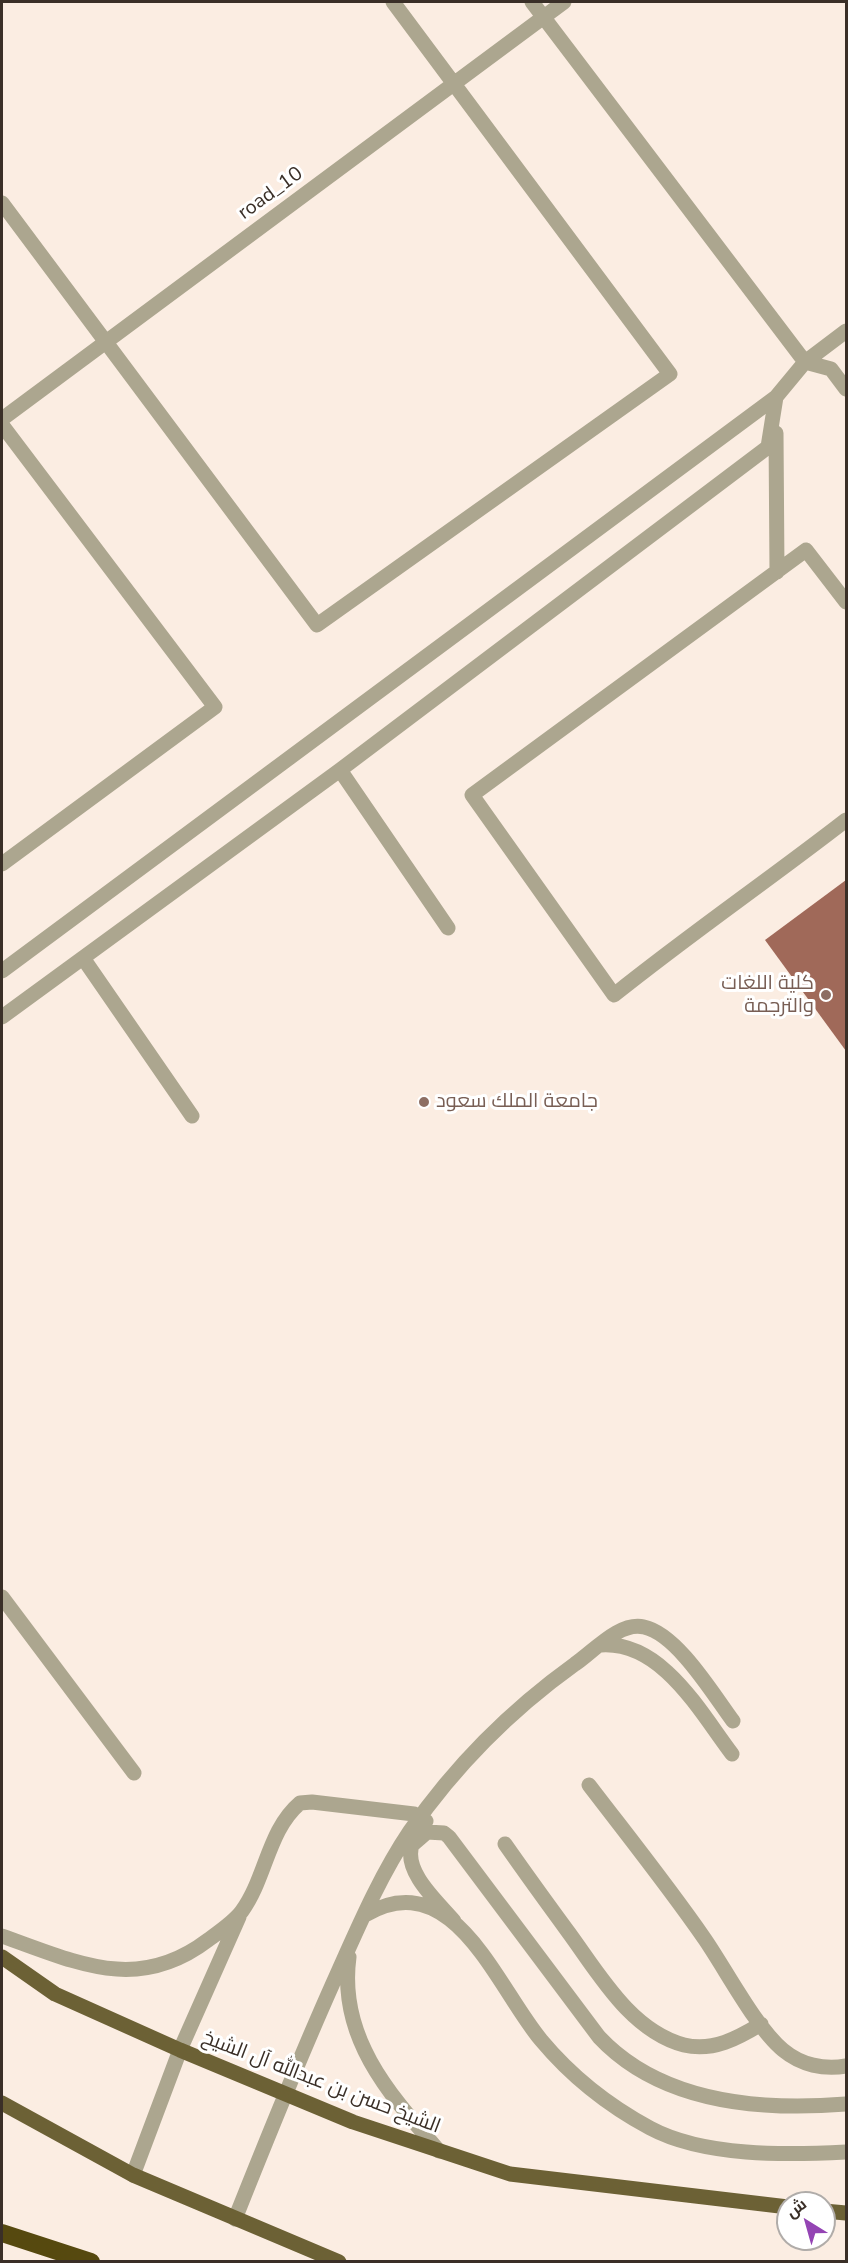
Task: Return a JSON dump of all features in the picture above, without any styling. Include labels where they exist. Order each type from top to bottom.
[{"type":"highway","points":[[2,2233],[91,2262]]},
{"type":"main road","name":"الشيخ حسن بن عبدالله آل الشيخ","points":[[2,1957],[54,1994],[180,2050],[353,2122],[510,2174],[776,2206]]},
{"type":"main road","points":[[2,2103],[133,2175],[339,2262]]},
{"type":"lane","points":[[2,203],[317,625],[670,375],[393,2]]},
{"type":"lane","points":[[532,2],[806,362],[831,369],[846,389]]},
{"type":"lane","name":"road_10","points":[[2,419],[564,2]]},
{"type":"lane","points":[[2,971],[776,397],[806,362],[846,332]]},
{"type":"lane","points":[[776,397],[777,572]]},
{"type":"lane","points":[[2,1017],[340,770],[768,447],[776,397]]},
{"type":"lane","points":[[2,425],[214,707],[2,864]]},
{"type":"lane","points":[[846,602],[806,550],[472,795],[614,995],[688,936],[777,874],[846,820]]},
{"type":"lane","points":[[340,770],[448,928]]},
{"type":"lane","points":[[83,958],[192,1116]]},
{"type":"lane","points":[[2,1597],[134,1773]]},
{"type":"lane","points":[[235,2219],[285,2092],[356,1931],[394,1857],[420,1817],[456,1772],[491,1734],[536,1693],[616,1634],[634,1626],[655,1630],[670,1641],[733,1721]]},
{"type":"lane","points":[[601,1645],[628,1646],[662,1668],[678,1683],[732,1754]]},
{"type":"lane","points":[[589,1785],[703,1937],[761,2024],[778,2045],[797,2060],[828,2068],[846,2066]]},
{"type":"lane","points":[[133,2175],[180,2050],[242,1911],[285,1819],[300,1803],[312,1802],[420,1817],[444,1833],[599,2037],[613,2052],[638,2070],[704,2094],[748,2105],[799,2108],[846,2104]]},
{"type":"lane","points":[[444,1833],[434,1831],[422,1834],[412,1845],[410,1858],[428,1891],[489,1963],[541,2041],[568,2069],[612,2105],[652,2129],[696,2144],[759,2152],[846,2152]]},
{"type":"lane","points":[[505,1844],[616,1997],[645,2024],[664,2037],[686,2045],[706,2046],[726,2044],[761,2024]]},
{"type":"lane","points":[[365,1916],[394,1902],[410,1900],[431,1906],[454,1921]]},
{"type":"lane","points":[[2,1936],[87,1966],[132,1971],[155,1968],[174,1961],[200,1946],[242,1911]]},
{"type":"lane","points":[[356,1931],[347,1980],[350,2007],[359,2041],[378,2077],[439,2151]]},
{"type":"shaded area","name":"جامعة الملك سعود","points":[[2,2],[846,2],[846,2261],[2,2262]]},
{"type":"building","name":"كلية اللغات والترجمة","points":[[846,880],[846,1051],[765,940]]},
{"type":"place","name":"كلية اللغات والترجمة","points":[[826,995]]},
{"type":"place","name":"جامعة الملك سعود","points":[[424,1102]]}]
